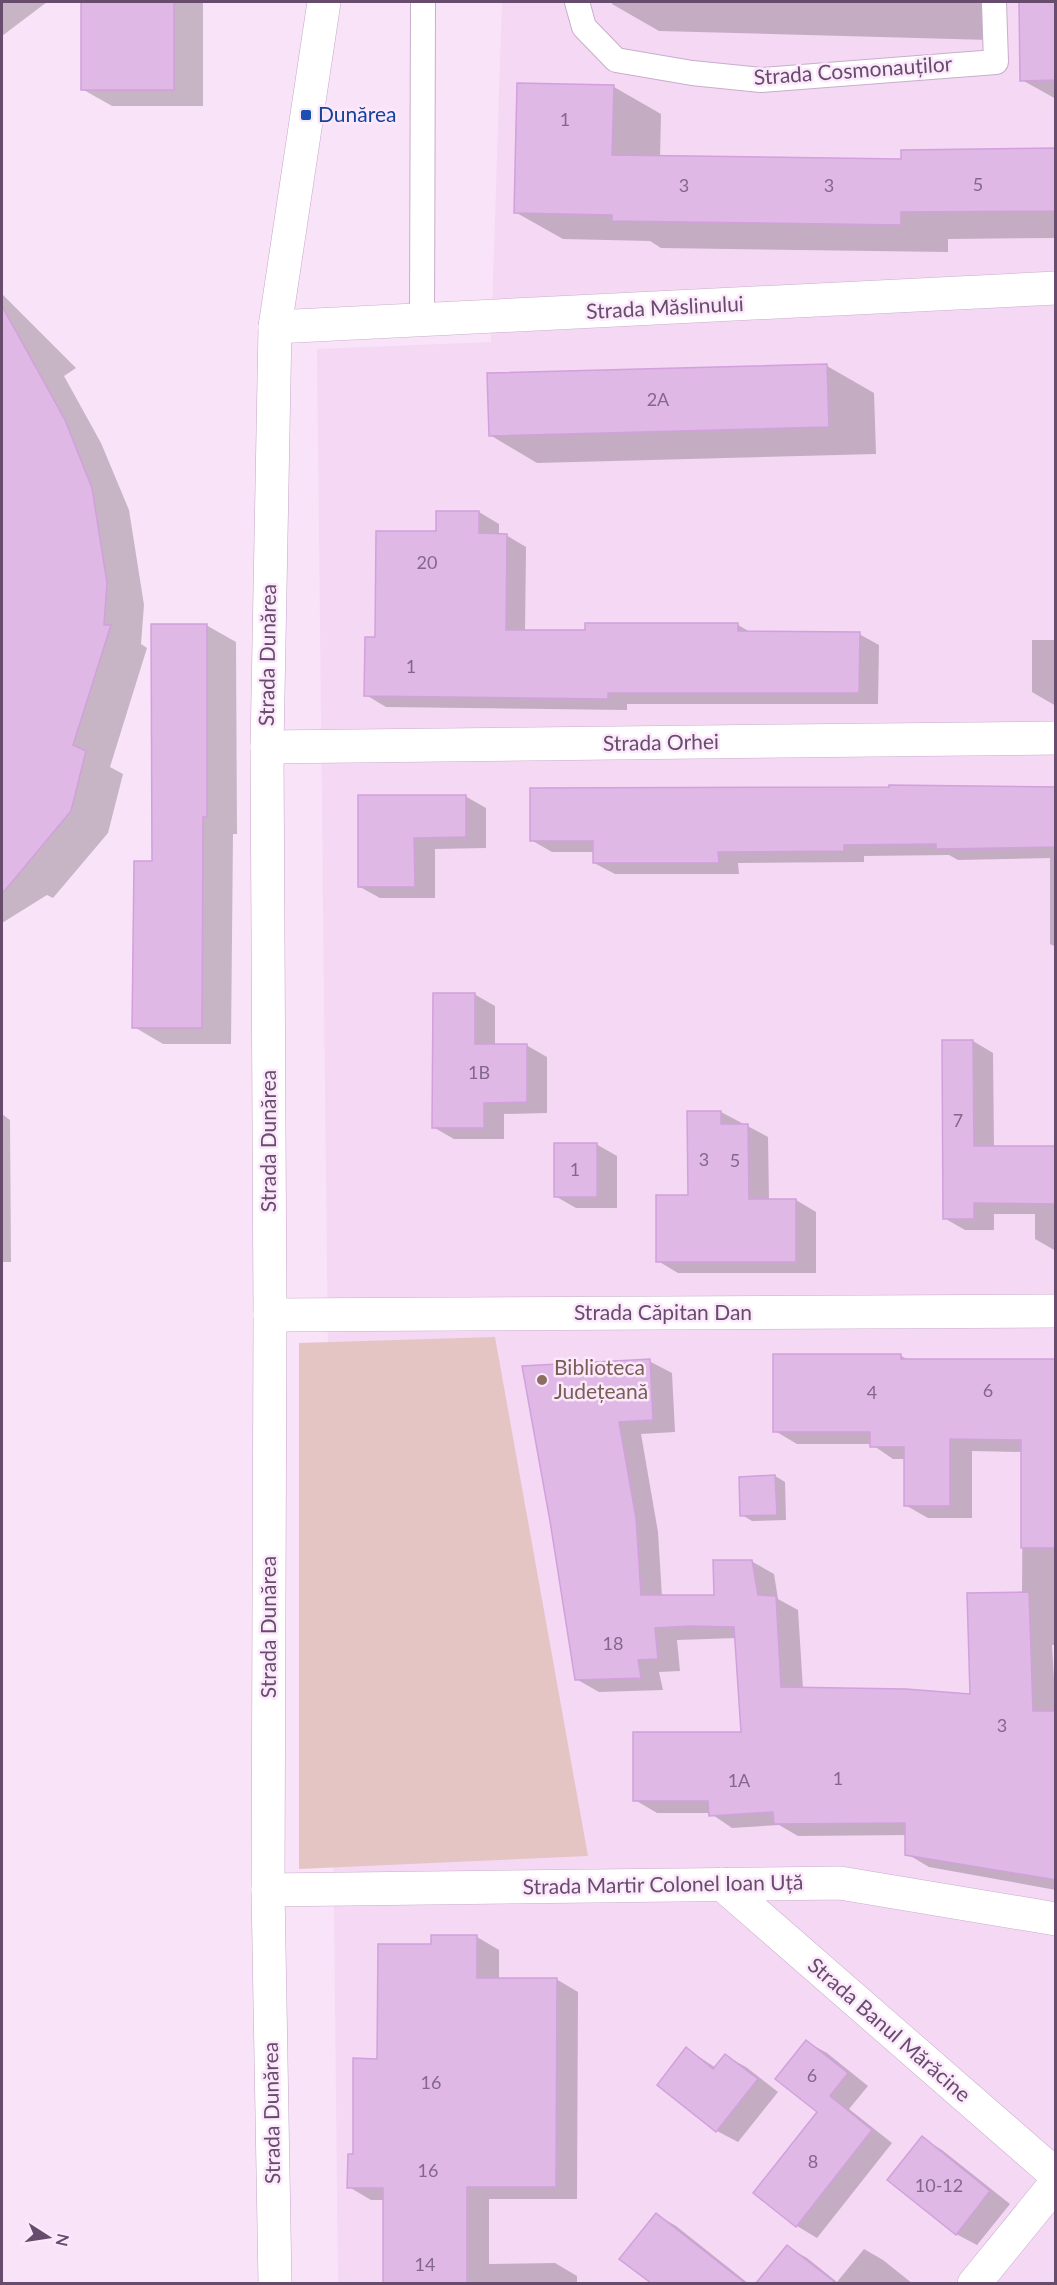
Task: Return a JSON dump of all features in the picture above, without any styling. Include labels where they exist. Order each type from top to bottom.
[{"type":"street","name":"Strada Dunărea","points":[[275,2283],[268,1890],[270,1315],[267,747],[275,327],[324,2]]},
{"type":"street","name":"Strada Măslinului","points":[[275,327],[1056,288]]},
{"type":"street","name":"Strada Orhei","points":[[267,747],[1056,738]]},
{"type":"street","name":"Strada Căpitan Dan","points":[[270,1315],[1056,1311]]},
{"type":"street","name":"Strada Martir Colonel Ioan Uță","points":[[268,1890],[840,1883],[1056,1919]]},
{"type":"street","name":"Strada Banul Mărăcine","points":[[722,1884],[1056,2175]]},
{"type":"street","points":[[974,2283],[1056,2183]]},
{"type":"lane","points":[[422,320],[423,2]]},
{"type":"lane","name":"Strada Cosmonauților","points":[[577,2],[584,27],[616,60],[692,73],[761,80],[996,62],[994,2]]},
{"type":"shaded area","points":[[502,2],[1055,2],[1055,2283],[338,2283],[317,349],[491,342]]},
{"type":"shaded area","points":[[495,1337],[588,1856],[299,1869],[299,1343]]},
{"type":"building","points":[[81,2],[174,2],[174,90],[81,90]]},
{"type":"building","points":[[1019,2],[1056,2],[1056,80],[1020,81]]},
{"type":"building","points":[[517,83],[614,85],[612,155],[901,159],[901,150],[1056,148],[1056,211],[901,212],[901,225],[612,221],[612,215],[514,213]]},
{"type":"building","points":[[2,306],[65,420],[92,488],[107,583],[104,625],[111,625],[73,745],[86,751],[71,811],[2,894]]},
{"type":"building","points":[[827,364],[829,427],[489,436],[487,373]]},
{"type":"building","points":[[436,511],[479,511],[479,533],[507,534],[506,630],[585,630],[585,623],[738,623],[738,631],[860,632],[859,693],[608,693],[608,699],[364,696],[365,637],[375,637],[376,531],[436,531]]},
{"type":"building","points":[[151,624],[207,624],[207,817],[203,817],[202,1028],[132,1028],[134,861],[152,861]]},
{"type":"building","points":[[889,785],[1056,787],[1056,847],[936,849],[936,844],[844,845],[844,851],[718,852],[719,863],[593,863],[593,841],[530,841],[530,788],[889,787]]},
{"type":"building","points":[[358,795],[466,795],[466,837],[414,838],[415,887],[358,887]]},
{"type":"building","points":[[433,993],[475,993],[475,1044],[527,1044],[527,1102],[484,1103],[484,1128],[432,1128]]},
{"type":"building","points":[[942,1040],[973,1040],[974,1146],[1056,1146],[1056,1204],[974,1203],[974,1219],[943,1219]]},
{"type":"building","points":[[687,1111],[721,1111],[721,1124],[748,1124],[749,1199],[796,1199],[796,1262],[656,1262],[656,1195],[688,1195]]},
{"type":"building","points":[[554,1143],[597,1143],[597,1197],[554,1197]]},
{"type":"building","points":[[773,1354],[901,1354],[901,1359],[1056,1359],[1056,1548],[1021,1548],[1021,1440],[950,1439],[950,1506],[904,1506],[904,1447],[870,1447],[870,1432],[773,1432]]},
{"type":"building","points":[[650,1359],[653,1420],[619,1422],[636,1518],[641,1595],[714,1595],[713,1560],[752,1560],[758,1595],[776,1596],[781,1687],[906,1689],[970,1694],[967,1593],[1029,1592],[1033,1711],[1056,1711],[1056,1880],[905,1855],[905,1823],[774,1824],[773,1812],[709,1816],[708,1801],[633,1801],[633,1732],[741,1732],[734,1627],[655,1628],[658,1659],[638,1660],[641,1678],[575,1680],[550,1521],[522,1366]]},
{"type":"building","points":[[775,1475],[777,1515],[740,1516],[739,1477]]},
{"type":"building","points":[[431,1935],[477,1935],[477,1978],[557,1978],[556,2187],[467,2187],[467,2283],[383,2283],[383,2188],[347,2188],[348,2154],[353,2154],[353,2058],[377,2059],[378,1944],[431,1944]]},
{"type":"building","points":[[806,2040],[848,2073],[830,2096],[872,2130],[796,2227],[753,2193],[817,2112],[775,2079]]},
{"type":"building","points":[[686,2047],[713,2069],[725,2054],[758,2079],[716,2132],[657,2085]]},
{"type":"building","points":[[922,2136],[990,2191],[956,2235],[887,2180]]},
{"type":"building","points":[[656,2213],[745,2283],[651,2283],[619,2259]]},
{"type":"building","points":[[787,2245],[836,2283],[756,2283]]},
{"type":"place","name":"Dunărea","points":[[306,115]]},
{"type":"place","name":"Biblioteca Județeană","points":[[542,1380]]}]
